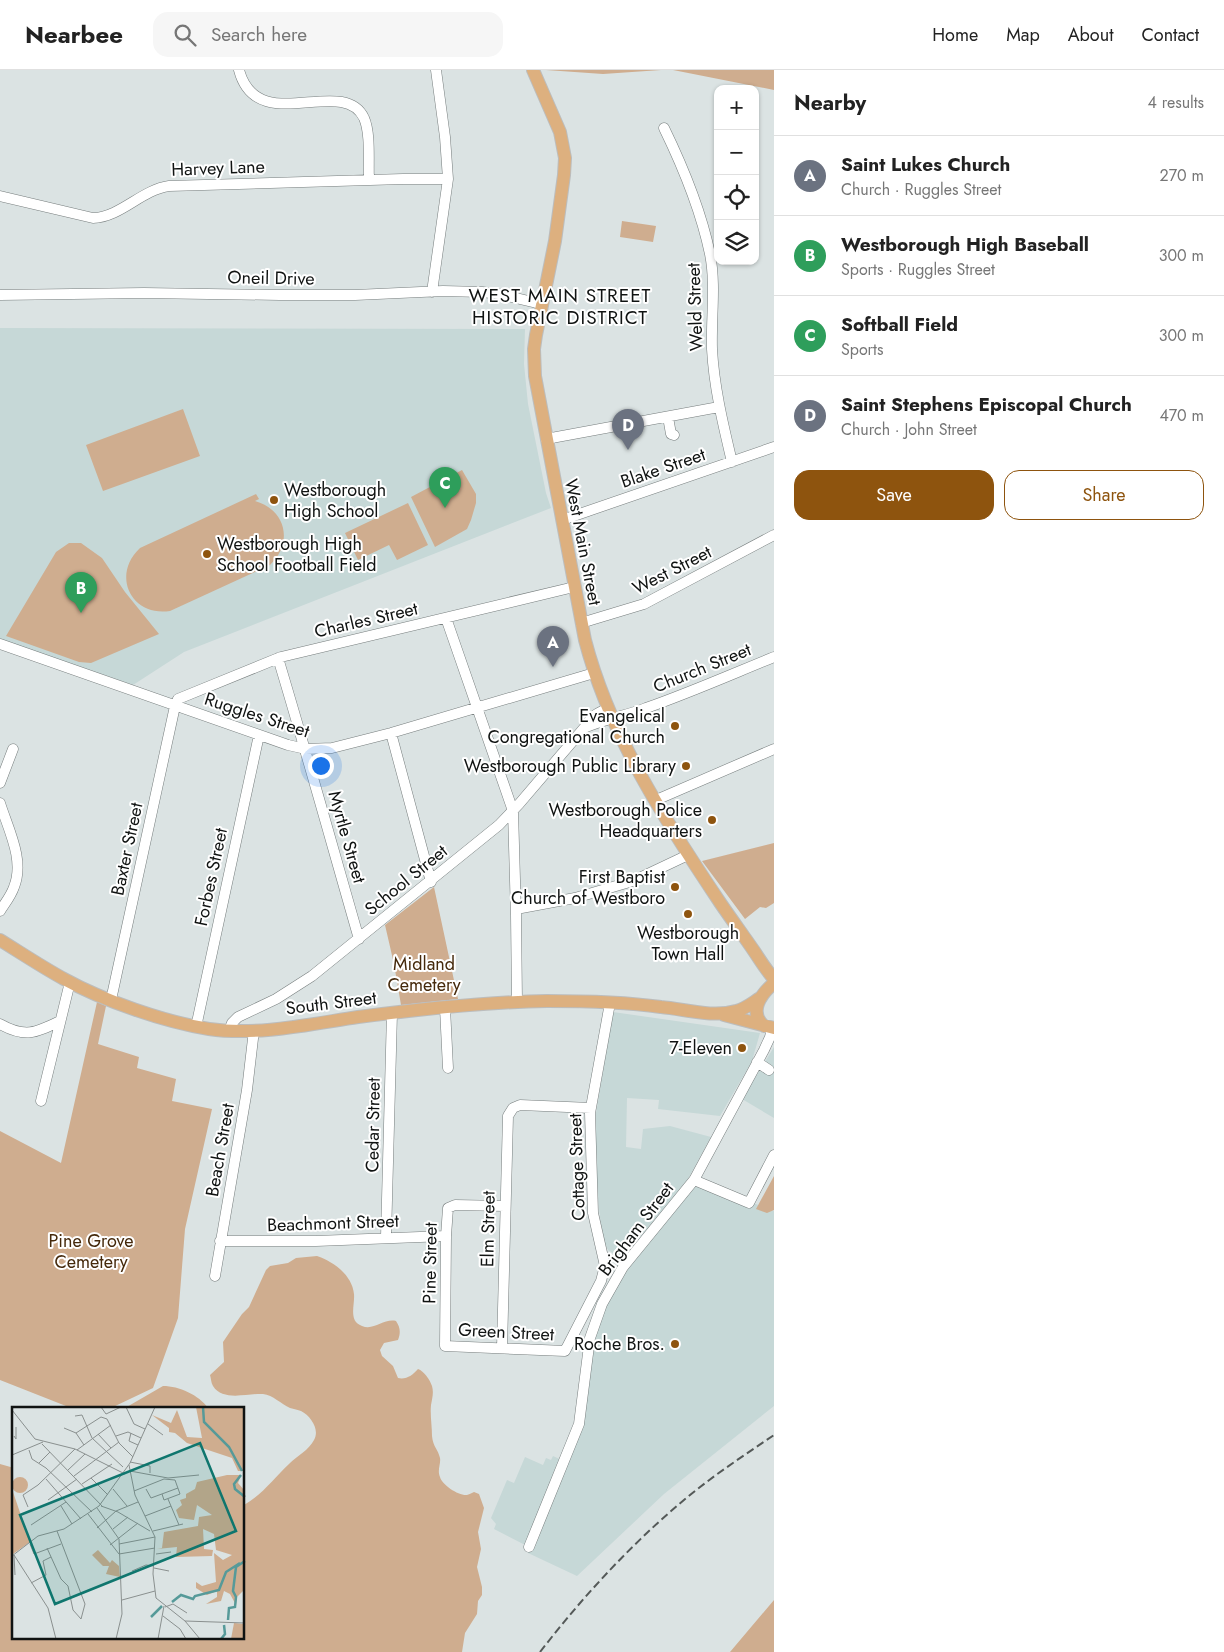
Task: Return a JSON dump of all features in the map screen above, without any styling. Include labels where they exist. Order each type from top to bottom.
[{"type":"main road","name":"West Main Street","points":[[533,70],[560,132],[565,158],[557,226],[541,304],[534,362],[537,391],[574,587],[594,673],[632,758],[688,855],[774,979]]},
{"type":"main road","name":"South Street","points":[[0,940],[70,982],[112,1000],[169,1020],[196,1027],[229,1031],[254,1030],[445,1008],[549,1001],[660,1006],[715,1013],[770,1027]]},
{"type":"main road","name":"South Street","points":[[715,1013],[740,1010],[765,995],[774,979]]},
{"type":"main road","points":[[765,995],[757,1007],[757,1016],[770,1027]]},
{"type":"street","points":[[240,70],[252,94],[269,102],[278,104],[338,102],[356,109],[364,118],[368,130],[369,180]]},
{"type":"street","points":[[432,292],[448,179],[445,138],[436,70]]},
{"type":"street","name":"Weld Street","points":[[664,128],[677,154],[687,181],[710,254],[714,304],[712,349],[719,407],[732,462]]},
{"type":"street","name":"Harvey Lane","points":[[0,196],[52,210],[93,218],[107,216],[160,187],[448,179]]},
{"type":"street","name":"Oneil Drive","points":[[0,295],[162,293],[299,295],[490,292],[541,304]]},
{"type":"street","points":[[546,439],[719,407]]},
{"type":"street","points":[[668,417],[671,434],[674,435]]},
{"type":"street","name":"Blake Street","points":[[562,520],[774,447]]},
{"type":"street","name":"West Street","points":[[581,623],[644,604],[774,535]]},
{"type":"street","name":"Charles Street","points":[[175,706],[178,699],[278,658],[574,587]]},
{"type":"street","points":[[446,618],[512,811],[517,1002]]},
{"type":"street","name":"Ruggles Street","points":[[0,644],[259,735],[306,749],[332,748],[391,733],[594,673]]},
{"type":"street","name":"Church Street","points":[[611,714],[648,708],[774,657]]},
{"type":"street","name":"Myrtle Street","points":[[278,658],[306,749],[322,812],[359,939]]},
{"type":"street","name":"Baxter Street","points":[[112,1000],[175,706]]},
{"type":"street","name":"School Street","points":[[229,1031],[232,1023],[238,1017],[276,999],[300,984],[431,882],[499,825],[584,728],[603,720],[611,714]]},
{"type":"street","points":[[391,733],[431,882]]},
{"type":"street","name":"Forbes Street","points":[[196,1027],[259,735]]},
{"type":"street","points":[[0,783],[12,749]]},
{"type":"street","points":[[656,800],[774,750]]},
{"type":"street","points":[[0,803],[17,855],[18,865],[15,887],[0,911]]},
{"type":"street","points":[[516,909],[575,898],[633,881],[688,855]]},
{"type":"street","points":[[41,1101],[70,982]]},
{"type":"street","name":"Cottage Street","points":[[565,1351],[601,1282],[605,1269],[593,1213],[590,1108],[610,1003]]},
{"type":"street","points":[[445,1008],[448,1068]]},
{"type":"street","name":"Cedar Street","points":[[386,1237],[392,1013]]},
{"type":"street","points":[[0,1024],[25,1034],[36,1032],[60,1022]]},
{"type":"street","name":"Brigham Street","points":[[529,1547],[579,1424],[590,1338],[602,1304],[623,1267],[694,1180],[770,1037],[770,1027]]},
{"type":"street","name":"Beach Street","points":[[215,1276],[247,1090],[254,1030]]},
{"type":"street","points":[[757,1062],[769,1070]]},
{"type":"street","name":"Elm Street","points":[[502,1348],[506,1122],[510,1111],[520,1105],[590,1108]]},
{"type":"street","points":[[694,1180],[750,1203],[774,1154]]},
{"type":"street","name":"Pine Street","points":[[445,1346],[446,1236],[450,1206],[505,1206]]},
{"type":"street","name":"Beachmont Street","points":[[220,1241],[307,1241],[446,1236]]},
{"type":"street","name":"Green Street","points":[[445,1346],[565,1351]]},
{"type":"shaded area","name":"Westborough High School","points":[[0,328],[525,329],[524,364],[528,404],[546,493],[551,508],[184,652],[133,685],[0,639]]},
{"type":"shaded area","points":[[613,1012],[760,1033],[752,1061],[720,1116],[658,1109],[659,1100],[627,1098],[626,1147],[641,1149],[643,1129],[670,1126],[711,1137],[688,1179],[666,1207],[626,1254],[616,1255],[608,1250],[602,1238],[595,1168],[596,1113]]},
{"type":"shaded area","points":[[774,1047],[774,1118],[742,1099]]},
{"type":"shaded area","points":[[694,1180],[774,1211],[774,1406],[664,1494],[577,1576],[528,1553],[529,1547],[494,1529],[496,1524],[491,1518],[507,1480],[514,1483],[525,1457],[543,1465],[546,1458],[551,1460],[553,1456],[564,1461],[579,1424],[590,1338],[623,1267]]},
{"type":"green space","points":[[546,70],[661,70],[603,74]]},
{"type":"green space","points":[[673,70],[774,70],[774,90],[759,87],[759,85],[749,85]]},
{"type":"green space","points":[[622,221],[656,226],[653,242],[620,237]]},
{"type":"green space","points":[[183,409],[200,456],[103,491],[86,445]]},
{"type":"green space","points":[[462,470],[476,494],[476,503],[471,520],[467,529],[435,547],[411,497]]},
{"type":"green space","name":"Westborough High School Football Field","points":[[256,494],[259,499],[255,501],[266,505],[274,512],[283,528],[284,538],[282,547],[270,565],[170,611],[156,611],[136,601],[126,581],[131,559],[140,548]]},
{"type":"green space","points":[[408,503],[428,545],[397,560],[389,545],[358,560],[345,533]]},
{"type":"green space","points":[[69,543],[81,543],[102,558],[125,592],[159,634],[91,663],[79,662],[6,636],[56,552]]},
{"type":"green space","points":[[774,843],[774,903],[766,908],[760,907],[745,919],[702,861]]},
{"type":"green space","name":"Midland Cemetery","points":[[434,887],[458,999],[401,1005],[385,925]]},
{"type":"green space","name":"Pine Grove Cemetery","points":[[97,1002],[106,1006],[98,1044],[139,1057],[137,1068],[176,1079],[172,1101],[212,1109],[185,1229],[178,1318],[153,1388],[113,1407],[66,1406],[0,1380],[0,1131],[61,1163]]},
{"type":"green space","points":[[774,1176],[774,1210],[767,1213],[756,1209]]},
{"type":"green space","points":[[317,1256],[330,1262],[346,1275],[353,1287],[353,1312],[358,1324],[371,1327],[387,1321],[396,1321],[400,1330],[398,1340],[384,1343],[380,1350],[382,1356],[393,1366],[398,1378],[409,1376],[418,1369],[425,1374],[431,1384],[433,1391],[431,1409],[432,1436],[440,1458],[439,1474],[441,1480],[460,1494],[467,1495],[474,1492],[479,1494],[484,1508],[478,1532],[481,1549],[477,1567],[482,1595],[478,1601],[477,1614],[465,1633],[462,1652],[0,1652],[0,1464],[12,1467],[12,1640],[245,1640],[245,1504],[309,1447],[316,1436],[316,1432],[314,1424],[305,1413],[290,1408],[274,1398],[263,1394],[236,1396],[223,1394],[213,1386],[210,1375],[224,1362],[223,1342],[249,1307],[266,1270],[270,1266],[288,1263],[296,1258]]},
{"type":"green space","points":[[163,1386],[169,1386],[188,1392],[207,1407],[127,1407]]},
{"type":"green space","points":[[774,1600],[774,1652],[730,1652]]},
{"type":"railway","points":[[540,1652],[592,1589],[649,1531],[700,1487],[774,1435]]},
{"type":"place","name":"Saint Stephens Episcopal Church","points":[[628,450]]},
{"type":"place","name":"Westborough High School","points":[[274,500]]},
{"type":"place","name":"Softball Field","points":[[445,508]]},
{"type":"place","name":"Westborough High School Football Field","points":[[207,554]]},
{"type":"place","name":"Westborough High Baseball","points":[[81,613]]},
{"type":"place","name":"Saint Lukes Church","points":[[553,667]]},
{"type":"place","name":"Evangelical Congregational Church","points":[[675,726]]},
{"type":"place","name":"Westborough Public Library","points":[[686,766]]},
{"type":"place","name":"Westborough Police Headquarters","points":[[712,820]]},
{"type":"place","name":"First Baptist Church of Westboro","points":[[675,887]]},
{"type":"place","name":"Westborough Town Hall","points":[[688,914]]},
{"type":"place","name":"7-Eleven","points":[[742,1048]]},
{"type":"place","name":"Roche Bros.","points":[[675,1344]]},
{"type":"district","name":"WEST MAIN STREET HISTORIC DISTRICT","points":[[560,306]]}]
